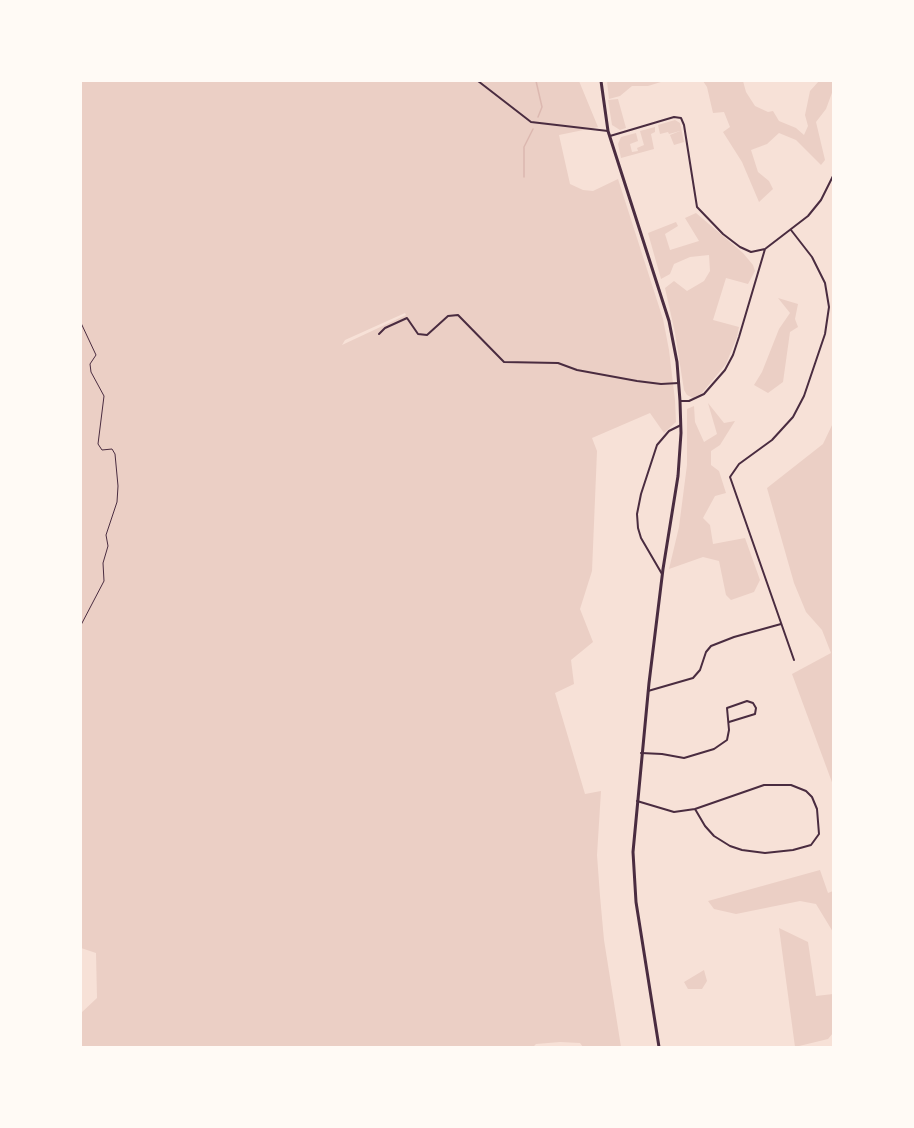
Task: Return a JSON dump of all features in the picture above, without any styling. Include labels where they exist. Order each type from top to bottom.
[{"type":"street","points":[[478,81],[531,122],[608,131]]},
{"type":"street","points":[[601,81],[608,131],[669,321],[679,383],[681,425],[677,488],[662,574],[648,691],[633,861],[634,890],[658,1047]]},
{"type":"street","points":[[610,136],[674,117],[681,118],[695,201],[699,210],[740,247],[754,252],[765,249],[791,230],[816,207],[833,176]]},
{"type":"street","points":[[791,230],[820,270],[828,296],[828,320],[809,381],[796,413],[778,434],[740,464],[731,475],[730,482],[794,660]]},
{"type":"street","points":[[680,401],[689,401],[704,394],[725,370],[736,346],[765,249]]},
{"type":"street","points":[[379,334],[385,328],[407,318],[418,334],[427,335],[448,316],[458,315],[504,362],[558,363],[577,370],[638,381],[669,385],[679,383]]},
{"type":"street","points":[[662,574],[641,538],[637,524],[638,510],[657,445],[669,431],[681,425]]},
{"type":"street","points":[[648,691],[693,678],[700,670],[706,652],[711,646],[782,624]]},
{"type":"street","points":[[641,753],[684,758],[708,752],[724,744],[728,736],[727,708],[747,701],[753,703],[756,708],[755,714],[729,722]]},
{"type":"street","points":[[637,801],[674,812],[695,809],[764,785],[791,785],[806,791],[812,797],[817,809],[819,834],[811,844],[793,850],[765,853],[742,850],[714,836],[701,821],[695,809]]},
{"type":"path","points":[[81,323],[96,355],[90,364],[91,372],[104,396],[98,444],[102,450],[112,449],[115,454],[118,486],[117,502],[106,535],[108,546],[103,563],[104,581],[81,625]]},
{"type":"shaded area","points":[[81,81],[579,81],[598,127],[559,135],[570,184],[583,190],[593,191],[618,179],[663,319],[669,350],[676,422],[664,433],[650,413],[592,438],[597,451],[592,571],[580,609],[593,642],[571,660],[574,684],[555,693],[585,794],[601,791],[597,855],[600,896],[604,940],[621,1047],[583,1047],[580,1043],[560,1042],[536,1044],[533,1047],[81,1047],[81,1013],[97,998],[96,953],[81,948]],"holes":[[[405,313],[406,315],[342,345],[345,340]]]},
{"type":"shaded area","points":[[607,81],[664,81],[648,86],[632,86],[620,96],[609,99]]},
{"type":"shaded area","points":[[703,81],[743,81],[746,92],[755,106],[768,112],[773,111],[779,121],[796,128],[804,135],[808,126],[805,115],[810,91],[819,81],[833,81],[833,90],[826,109],[816,122],[825,160],[821,165],[796,140],[779,133],[767,144],[751,150],[758,172],[769,181],[773,189],[759,202],[742,162],[723,132],[730,127],[724,112],[713,113],[707,87]]},
{"type":"shaded area","points":[[618,99],[626,128],[620,130],[612,125],[608,100]]},
{"type":"shaded area","points":[[675,120],[680,123],[684,142],[674,145],[670,135],[680,131],[660,134],[658,125]]},
{"type":"shaded area","points":[[655,127],[655,132],[651,134],[654,149],[621,158],[618,144],[621,137],[636,133],[638,141],[630,144],[632,152],[638,151],[637,148],[644,145],[640,131]]},
{"type":"shaded area","points":[[696,213],[743,253],[755,271],[748,284],[726,278],[713,320],[739,327],[737,337],[726,364],[702,393],[693,398],[684,390],[665,288],[674,281],[687,291],[704,281],[710,271],[709,255],[690,257],[674,264],[670,274],[661,279],[648,233],[676,222],[678,226],[665,234],[670,250],[699,241],[685,218]]},
{"type":"shaded area","points":[[778,298],[798,304],[795,319],[798,327],[790,332],[783,382],[768,393],[754,385],[762,372],[779,329],[790,313]]},
{"type":"shaded area","points":[[708,403],[724,423],[735,421],[720,445],[711,451],[711,465],[719,471],[726,493],[715,496],[703,518],[710,525],[713,544],[745,538],[760,580],[754,592],[731,600],[726,595],[719,561],[703,557],[669,569],[679,527],[687,465],[687,409],[694,406],[695,422],[704,442],[717,434]]},
{"type":"shaded area","points":[[833,423],[833,785],[792,674],[831,653],[822,630],[806,612],[794,583],[767,488],[823,444]]},
{"type":"shaded area","points":[[820,870],[828,893],[833,891],[833,932],[816,904],[800,901],[736,914],[714,909],[708,901]]},
{"type":"shaded area","points":[[779,928],[808,942],[816,996],[833,994],[833,1033],[828,1039],[795,1047]]},
{"type":"shaded area","points":[[704,970],[707,981],[702,989],[688,989],[684,982]]},
{"type":"waterway","points":[[536,81],[542,107],[538,117]]},
{"type":"waterway","points":[[524,177],[524,147],[533,129]]}]
